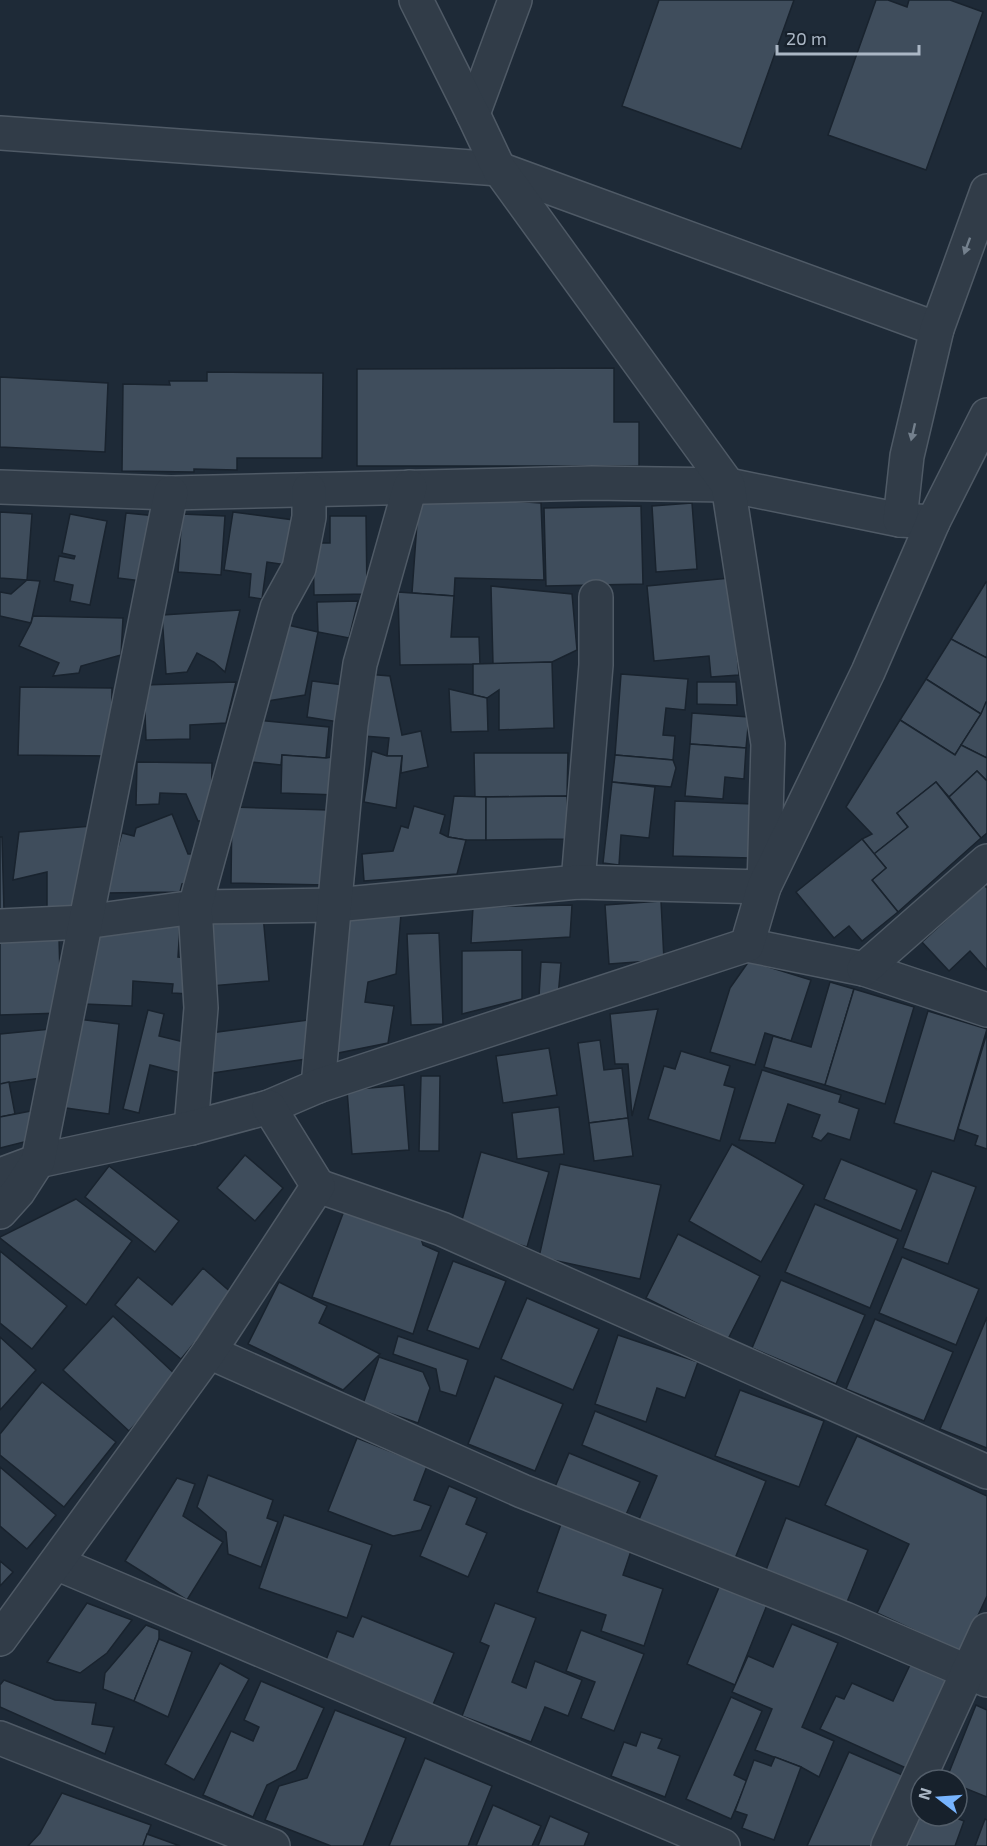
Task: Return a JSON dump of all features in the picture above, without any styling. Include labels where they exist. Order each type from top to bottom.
[{"type":"street","points":[[416,0],[499,169],[728,485],[768,744],[764,887]]},
{"type":"street","points":[[473,114],[515,0]]},
{"type":"street","points":[[0,133],[499,169],[937,329]]},
{"type":"street","points":[[900,520],[907,456],[937,329],[987,190]]},
{"type":"street","points":[[747,945],[764,887],[868,672],[933,522],[987,415]]},
{"type":"street","points":[[0,487],[171,493],[592,483],[728,485],[900,520],[933,522]]},
{"type":"street","points":[[318,1086],[351,725],[360,664],[410,487]]},
{"type":"street","points":[[191,1128],[201,1008],[195,907],[276,608],[299,568],[309,517],[309,490]]},
{"type":"street","points":[[0,1212],[18,1192],[38,1161],[171,493]]},
{"type":"street","points":[[578,882],[596,665],[596,597]]},
{"type":"street","points":[[864,969],[987,861]]},
{"type":"street","points":[[0,926],[85,922],[195,907],[335,905],[578,882],[764,887]]},
{"type":"street","points":[[0,1175],[38,1161],[191,1128],[269,1107],[318,1086],[747,945],[864,969],[987,1010]]},
{"type":"street","points":[[269,1107],[318,1186],[442,1229],[987,1472]]},
{"type":"street","points":[[0,1639],[208,1352],[318,1186]]},
{"type":"street","points":[[208,1352],[522,1491],[845,1619],[978,1676]]},
{"type":"street","points":[[56,1563],[723,1846]]},
{"type":"street","points":[[888,1846],[978,1676],[987,1630]]},
{"type":"street","points":[[0,1738],[273,1846]]},
{"type":"building","points":[[659,0],[794,0],[741,149],[622,106]]},
{"type":"building","points":[[876,0],[888,0],[907,7],[909,0],[950,0],[983,12],[926,170],[828,135]]},
{"type":"building","points":[[614,368],[614,422],[639,422],[639,466],[357,466],[357,369]]},
{"type":"building","points":[[207,372],[323,373],[322,458],[237,458],[237,470],[122,471],[123,384],[170,385],[169,381],[207,381]]},
{"type":"building","points":[[0,377],[108,383],[105,452],[0,447]]},
{"type":"building","points":[[419,495],[541,503],[544,580],[455,578],[454,596],[412,593]]},
{"type":"building","points":[[692,503],[697,569],[656,572],[652,506]]},
{"type":"building","points":[[641,506],[643,584],[546,586],[544,508]]},
{"type":"building","points":[[0,512],[32,514],[27,580],[0,578]]},
{"type":"building","points":[[233,512],[294,520],[287,565],[267,562],[262,599],[249,597],[251,574],[224,570]]},
{"type":"building","points":[[126,513],[157,516],[150,582],[118,578]]},
{"type":"building","points":[[70,514],[107,521],[90,605],[70,601],[73,585],[54,581],[59,556],[74,559],[75,556],[62,553]]},
{"type":"building","points":[[182,514],[225,516],[221,575],[178,572]]},
{"type":"building","points":[[330,516],[366,516],[367,594],[314,595],[313,543],[330,543]]},
{"type":"building","points":[[730,578],[739,675],[711,677],[709,656],[654,661],[647,586]]},
{"type":"building","points":[[27,580],[40,581],[31,623],[0,616],[0,592],[11,594]]},
{"type":"building","points":[[987,582],[987,658],[951,639]]},
{"type":"building","points":[[491,586],[572,594],[577,650],[552,662],[493,664]]},
{"type":"building","points":[[398,592],[454,596],[451,637],[479,637],[480,664],[400,665]]},
{"type":"building","points":[[358,601],[349,638],[318,632],[317,602]]},
{"type":"building","points":[[240,610],[225,672],[214,662],[197,653],[187,672],[166,674],[162,615]]},
{"type":"building","points":[[33,616],[123,618],[121,655],[81,666],[79,673],[53,676],[59,663],[19,646]]},
{"type":"building","points":[[279,623],[318,632],[305,695],[261,702]]},
{"type":"building","points":[[951,639],[987,658],[987,702],[981,714],[926,679]]},
{"type":"building","points":[[552,662],[554,728],[499,730],[499,690],[487,698],[473,695],[473,664]]},
{"type":"building","points":[[366,674],[390,676],[402,735],[421,731],[428,767],[401,773],[402,756],[387,756],[389,738],[363,736]]},
{"type":"building","points":[[621,674],[688,679],[685,710],[666,708],[663,735],[675,736],[673,760],[615,755]]},
{"type":"building","points":[[926,679],[981,714],[955,755],[900,720]]},
{"type":"building","points":[[312,681],[344,685],[339,722],[307,717]]},
{"type":"building","points":[[236,682],[226,723],[190,725],[190,739],[146,740],[144,685]]},
{"type":"building","points":[[697,682],[736,682],[737,705],[697,704]]},
{"type":"building","points":[[20,687],[112,688],[111,756],[18,755]]},
{"type":"building","points":[[449,689],[487,698],[488,731],[451,732]]},
{"type":"building","points":[[987,702],[987,758],[961,745]]},
{"type":"building","points":[[692,713],[749,717],[746,748],[690,744]]},
{"type":"building","points":[[256,720],[329,727],[326,758],[282,755],[281,765],[252,762]]},
{"type":"building","points":[[900,720],[955,755],[961,745],[987,758],[987,781],[977,771],[949,797],[936,782],[897,813],[908,827],[874,854],[862,839],[872,834],[846,807]]},
{"type":"building","points":[[690,744],[746,748],[744,779],[725,777],[723,799],[685,796]]},
{"type":"building","points":[[372,751],[387,756],[402,756],[396,808],[364,802]]},
{"type":"building","points":[[474,753],[568,753],[567,796],[475,797]]},
{"type":"building","points":[[282,755],[326,758],[338,756],[337,795],[281,793]]},
{"type":"building","points":[[615,755],[673,760],[676,768],[671,787],[612,782]]},
{"type":"building","points":[[137,762],[212,763],[211,821],[198,821],[186,794],[160,793],[159,804],[136,805]]},
{"type":"building","points":[[977,771],[987,781],[987,833],[981,838],[949,797]]},
{"type":"building","points":[[612,782],[655,787],[649,838],[621,835],[619,865],[603,863]]},
{"type":"building","points":[[936,782],[981,838],[898,912],[872,880],[886,868],[874,854],[908,827],[897,813]]},
{"type":"building","points":[[454,796],[486,797],[486,840],[448,837]]},
{"type":"building","points":[[567,796],[569,839],[486,840],[486,797]]},
{"type":"building","points":[[675,801],[753,804],[751,858],[673,856]]},
{"type":"building","points":[[414,806],[445,815],[440,833],[466,840],[457,874],[364,881],[362,854],[393,851],[401,826],[408,828]]},
{"type":"building","points":[[232,807],[329,810],[326,885],[231,883]]},
{"type":"building","points":[[172,814],[188,854],[200,854],[193,882],[182,884],[180,892],[105,893],[122,833],[134,836],[136,828]]},
{"type":"building","points":[[92,826],[80,905],[47,910],[47,872],[13,880],[19,832]]},
{"type":"building","points":[[0,837],[2,837],[4,911],[0,912]]},
{"type":"building","points":[[862,839],[886,868],[872,880],[898,912],[862,941],[849,926],[834,938],[796,892]]},
{"type":"building","points":[[984,885],[987,888],[987,970],[970,951],[949,971],[922,942]]},
{"type":"building","points":[[661,901],[664,960],[609,964],[605,905]]},
{"type":"building","points":[[572,905],[570,937],[471,943],[473,907]]},
{"type":"building","points":[[345,909],[401,914],[396,974],[368,982],[365,1002],[394,1006],[388,1043],[333,1054]]},
{"type":"building","points":[[263,915],[269,981],[211,986],[205,921]]},
{"type":"building","points":[[89,921],[180,926],[178,957],[192,958],[190,994],[172,993],[173,984],[133,981],[132,1006],[84,1004]]},
{"type":"building","points":[[439,933],[443,1024],[411,1025],[407,934]]},
{"type":"building","points":[[59,938],[61,1013],[0,1015],[0,940]]},
{"type":"building","points":[[522,950],[522,999],[462,1014],[462,951]]},
{"type":"building","points":[[749,961],[811,980],[791,1041],[765,1033],[755,1065],[710,1052],[730,988]]},
{"type":"building","points":[[541,962],[561,963],[558,997],[539,996]]},
{"type":"building","points":[[830,982],[854,989],[825,1085],[764,1067],[773,1036],[811,1047]]},
{"type":"building","points":[[854,989],[914,1007],[885,1104],[825,1085]]},
{"type":"building","points":[[658,1009],[632,1116],[628,1064],[615,1064],[610,1014]]},
{"type":"building","points":[[148,1010],[164,1014],[159,1036],[188,1043],[181,1073],[150,1065],[139,1113],[123,1109]]},
{"type":"building","points":[[928,1011],[987,1029],[954,1141],[894,1123]]},
{"type":"building","points":[[77,1019],[119,1024],[109,1114],[66,1108]]},
{"type":"building","points":[[308,1020],[313,1058],[206,1074],[210,1033]]},
{"type":"building","points":[[51,1029],[41,1078],[0,1084],[0,1034]]},
{"type":"building","points":[[987,1033],[987,1149],[975,1145],[978,1136],[958,1129]]},
{"type":"building","points":[[600,1040],[604,1070],[622,1068],[628,1118],[589,1123],[578,1043]]},
{"type":"building","points":[[549,1048],[557,1095],[503,1103],[496,1056]]},
{"type":"building","points":[[681,1051],[730,1066],[724,1085],[735,1088],[720,1141],[648,1119],[664,1066],[675,1069]]},
{"type":"building","points":[[762,1070],[841,1095],[839,1102],[859,1109],[850,1140],[828,1133],[821,1141],[812,1137],[820,1115],[788,1104],[775,1143],[739,1140]]},
{"type":"building","points":[[421,1076],[440,1076],[439,1151],[419,1151]]},
{"type":"building","points":[[9,1082],[15,1114],[0,1117],[0,1084]]},
{"type":"building","points":[[404,1085],[409,1150],[352,1154],[347,1090]]},
{"type":"building","points":[[559,1107],[564,1154],[517,1159],[512,1113]]},
{"type":"building","points":[[36,1110],[32,1140],[0,1148],[0,1117]]},
{"type":"building","points":[[628,1118],[633,1156],[594,1161],[589,1123]]},
{"type":"building","points":[[732,1144],[804,1185],[761,1262],[689,1221]]},
{"type":"building","points":[[481,1152],[549,1172],[527,1247],[460,1227]]},
{"type":"building","points":[[245,1155],[283,1188],[255,1221],[217,1188]]},
{"type":"building","points":[[841,1159],[917,1190],[901,1231],[824,1199]]},
{"type":"building","points":[[560,1164],[661,1185],[640,1279],[539,1257]]},
{"type":"building","points":[[109,1166],[179,1221],[155,1252],[85,1197]]},
{"type":"building","points":[[932,1171],[976,1187],[948,1264],[903,1248]]},
{"type":"building","points":[[76,1199],[132,1241],[86,1305],[0,1238]]},
{"type":"building","points":[[815,1204],[898,1239],[870,1308],[785,1272]]},
{"type":"building","points":[[345,1208],[420,1235],[423,1245],[439,1252],[413,1334],[312,1297]]},
{"type":"building","points":[[678,1234],[760,1276],[728,1339],[646,1298]]},
{"type":"building","points":[[0,1251],[67,1306],[32,1349],[0,1323]]},
{"type":"building","points":[[902,1257],[979,1289],[956,1345],[879,1313]]},
{"type":"building","points":[[453,1261],[506,1281],[479,1349],[427,1330]]},
{"type":"building","points":[[203,1268],[234,1295],[181,1359],[115,1305],[138,1277],[172,1305]]},
{"type":"building","points":[[781,1280],[865,1315],[836,1384],[752,1348]]},
{"type":"building","points":[[279,1282],[327,1306],[319,1323],[380,1354],[343,1390],[248,1344]]},
{"type":"building","points":[[527,1298],[599,1329],[573,1390],[501,1359]]},
{"type":"building","points":[[113,1316],[178,1377],[129,1431],[63,1370]]},
{"type":"building","points":[[987,1317],[987,1448],[940,1429]]},
{"type":"building","points":[[875,1319],[953,1352],[924,1421],[846,1389]]},
{"type":"building","points":[[618,1335],[698,1362],[685,1398],[657,1388],[646,1422],[595,1404]]},
{"type":"building","points":[[398,1336],[468,1360],[456,1396],[440,1391],[436,1369],[393,1354]]},
{"type":"building","points":[[0,1337],[36,1370],[0,1410]]},
{"type":"building","points":[[379,1357],[423,1372],[430,1388],[418,1423],[363,1404]]},
{"type":"building","points":[[495,1376],[563,1404],[535,1471],[468,1444]]},
{"type":"building","points":[[42,1382],[116,1442],[64,1507],[0,1455],[0,1434]]},
{"type":"building","points":[[740,1390],[824,1421],[799,1487],[715,1456]]},
{"type":"building","points":[[595,1411],[766,1481],[734,1561],[638,1522],[657,1476],[582,1445]]},
{"type":"building","points":[[857,1436],[987,1496],[987,1596],[961,1652],[877,1613],[909,1544],[825,1505]]},
{"type":"building","points":[[357,1438],[427,1466],[414,1500],[431,1506],[421,1530],[393,1536],[328,1511]]},
{"type":"building","points":[[569,1453],[640,1482],[625,1517],[555,1487]]},
{"type":"building","points":[[0,1467],[56,1515],[27,1549],[0,1526]]},
{"type":"building","points":[[208,1475],[273,1500],[267,1518],[278,1522],[261,1567],[228,1554],[226,1532],[197,1507]]},
{"type":"building","points":[[177,1478],[195,1484],[183,1516],[223,1542],[187,1600],[125,1561]]},
{"type":"building","points":[[449,1486],[477,1498],[466,1524],[487,1533],[468,1577],[420,1556]]},
{"type":"building","points":[[284,1515],[372,1545],[347,1618],[259,1588]]},
{"type":"building","points":[[786,1518],[868,1550],[847,1602],[766,1570]]},
{"type":"building","points":[[561,1524],[632,1548],[623,1575],[663,1589],[644,1646],[601,1631],[606,1615],[537,1592]]},
{"type":"building","points":[[0,1561],[13,1572],[0,1586]]},
{"type":"building","points":[[720,1585],[767,1605],[735,1685],[687,1664]]},
{"type":"building","points":[[87,1603],[132,1620],[107,1653],[80,1673],[47,1662]]},
{"type":"building","points":[[495,1603],[536,1618],[512,1682],[526,1688],[535,1661],[582,1680],[568,1716],[545,1707],[531,1742],[462,1716],[489,1646],[480,1642]]},
{"type":"building","points":[[362,1616],[454,1653],[430,1712],[323,1668],[337,1631],[353,1637]]},
{"type":"building","points":[[792,1624],[838,1643],[802,1727],[834,1741],[819,1777],[801,1767],[755,1750],[772,1709],[732,1692],[748,1656],[773,1667]]},
{"type":"building","points":[[146,1625],[159,1630],[159,1639],[134,1701],[103,1689],[105,1673]]},
{"type":"building","points":[[581,1630],[644,1654],[614,1731],[581,1718],[595,1682],[566,1671]]},
{"type":"building","points":[[159,1639],[192,1652],[168,1717],[134,1701]]},
{"type":"building","points":[[220,1663],[249,1679],[194,1780],[165,1764]]},
{"type":"building","points":[[910,1665],[947,1681],[906,1768],[820,1729],[836,1696],[844,1699],[852,1683],[893,1701]]},
{"type":"building","points":[[4,1680],[55,1700],[96,1703],[92,1724],[114,1727],[105,1754],[0,1707],[0,1685]]},
{"type":"building","points":[[261,1681],[324,1708],[296,1770],[267,1785],[253,1817],[203,1795],[231,1731],[253,1741],[259,1727],[244,1720]]},
{"type":"building","points":[[731,1697],[762,1711],[734,1775],[747,1781],[731,1819],[686,1799]]},
{"type":"building","points":[[976,1705],[987,1710],[987,1797],[969,1790],[969,1768],[951,1768]]},
{"type":"building","points":[[335,1710],[406,1738],[363,1846],[331,1846],[265,1820],[279,1786],[307,1778]]},
{"type":"building","points":[[641,1732],[662,1739],[658,1748],[680,1756],[665,1797],[611,1776],[624,1742],[636,1746]]},
{"type":"building","points":[[849,1752],[907,1777],[878,1846],[807,1846]]},
{"type":"building","points":[[775,1757],[801,1767],[774,1840],[742,1828],[747,1815],[735,1811],[754,1760],[771,1766]]},
{"type":"building","points":[[425,1758],[492,1786],[468,1846],[389,1846]]},
{"type":"building","points":[[62,1793],[151,1825],[143,1846],[28,1846],[40,1833]]},
{"type":"building","points":[[493,1805],[541,1826],[532,1846],[476,1846]]},
{"type":"building","points":[[550,1816],[589,1833],[584,1846],[538,1846]]},
{"type":"building","points":[[985,1819],[987,1820],[987,1846],[975,1846]]},
{"type":"building","points":[[909,1827],[961,1828],[955,1846],[899,1846]]},
{"type":"building","points":[[147,1834],[180,1846],[143,1846]]}]
